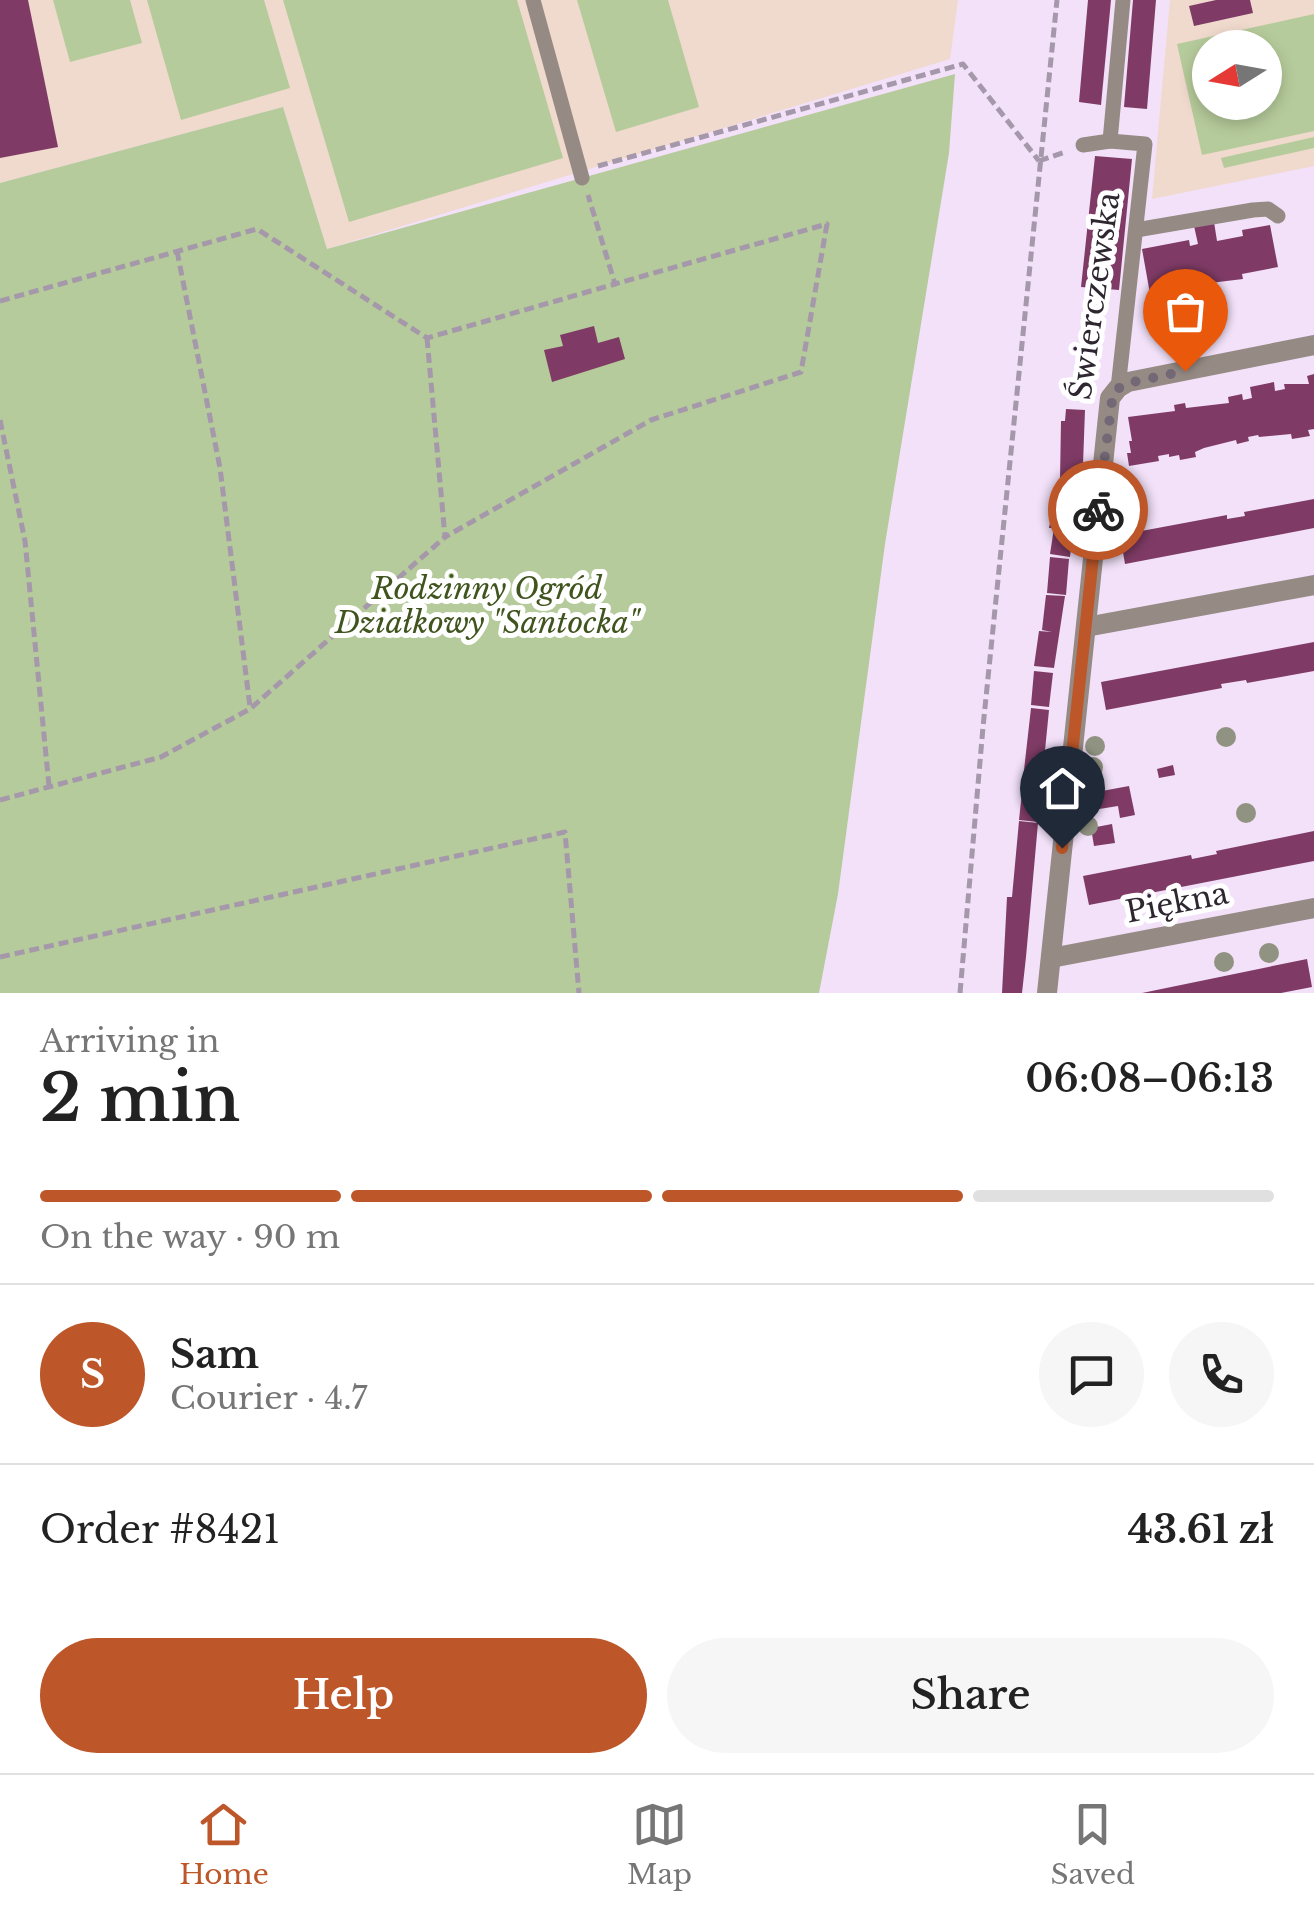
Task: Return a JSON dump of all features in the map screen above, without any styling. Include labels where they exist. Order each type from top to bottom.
[{"type":"street","points":[[1118,388],[1128,382],[1314,345]]},
{"type":"street","name":"Świerczewska","points":[[1047,993],[1109,405],[1118,388]]},
{"type":"street","points":[[1086,627],[1314,584]]},
{"type":"street","name":"Piękna","points":[[1051,958],[1314,908]]},
{"type":"lane","points":[[533,0],[581,174]]},
{"type":"lane","points":[[1083,146],[1110,141],[1123,0]]},
{"type":"lane","name":"Świerczewska","points":[[1110,141],[1145,144],[1118,388]]},
{"type":"lane","points":[[1136,230],[1252,210],[1268,209],[1278,216]]},
{"type":"path","points":[[960,993],[1057,0]]},
{"type":"path","points":[[615,284],[581,174],[963,64],[1040,161]]},
{"type":"path","points":[[1040,161],[1083,146]]},
{"type":"path","points":[[0,301],[258,229],[427,338],[826,224],[800,372],[651,420],[444,537],[250,708],[161,757],[0,800]]},
{"type":"path","points":[[177,251],[220,468],[250,708]]},
{"type":"path","points":[[427,338],[444,537]]},
{"type":"path","points":[[0,420],[25,541],[49,786]]},
{"type":"path","points":[[0,958],[565,832],[579,993]]},
{"type":"shaded area","points":[[0,0],[958,0],[950,59],[327,249],[283,107],[0,183]]},
{"type":"shaded area","points":[[1170,0],[1314,0],[1314,166],[1152,199]]},
{"type":"green space","points":[[53,0],[130,0],[142,43],[70,62]]},
{"type":"green space","points":[[147,0],[264,0],[290,88],[181,120]]},
{"type":"green space","points":[[283,0],[517,0],[563,158],[349,222]]},
{"type":"green space","points":[[577,0],[668,0],[699,107],[616,132]]},
{"type":"green space","points":[[1314,14],[1314,131],[1202,155],[1194,120],[1282,120],[1282,30],[1241,30]]},
{"type":"green space","points":[[1192,41],[1192,111],[1177,44]]},
{"type":"green space","name":"Rodzinny Ogród Działkowy \"Santocka\"","points":[[955,74],[949,153],[885,544],[838,894],[819,993],[0,993],[0,183],[283,107],[327,249]]},
{"type":"green space","points":[[1314,137],[1314,148],[1224,168],[1221,158]]},
{"type":"building","points":[[0,0],[28,0],[58,147],[0,158]]},
{"type":"building","points":[[1088,0],[1111,0],[1101,105],[1079,102]]},
{"type":"building","points":[[1133,0],[1156,0],[1147,109],[1124,107]]},
{"type":"building","points":[[1216,0],[1250,0],[1253,13],[1194,26],[1189,6]]},
{"type":"building","points":[[1095,156],[1132,159],[1119,290],[1081,287]]},
{"type":"building","points":[[1214,222],[1217,241],[1243,236],[1242,230],[1270,225],[1278,267],[1242,274],[1243,279],[1169,288],[1172,301],[1152,305],[1142,249],[1189,240],[1190,246],[1198,244],[1194,226]]},
{"type":"building","points":[[594,326],[598,343],[619,337],[625,359],[552,382],[544,350],[563,346],[560,335]]},
{"type":"building","points":[[1314,374],[1314,429],[1308,430],[1310,436],[1292,439],[1291,434],[1258,435],[1237,444],[1236,440],[1204,448],[1195,452],[1196,457],[1180,460],[1179,455],[1169,454],[1158,456],[1159,461],[1129,466],[1127,453],[1131,453],[1132,441],[1128,417],[1175,411],[1174,405],[1185,403],[1186,408],[1229,403],[1228,397],[1242,394],[1243,400],[1252,398],[1250,387],[1274,382],[1275,391],[1285,389],[1284,384],[1309,384],[1307,376]]},
{"type":"building","points":[[1066,409],[1085,410],[1082,492],[1062,490],[1060,480],[1061,421],[1065,421]]},
{"type":"building","points":[[1056,494],[1078,496],[1070,557],[1050,554],[1054,528],[1049,528]]},
{"type":"building","points":[[1314,499],[1314,528],[1125,564],[1120,535],[1227,515],[1227,519],[1245,516],[1244,512]]},
{"type":"building","points":[[1050,557],[1069,559],[1066,595],[1047,593]]},
{"type":"building","points":[[1046,595],[1065,596],[1054,668],[1034,666],[1039,631],[1052,632],[1042,630]]},
{"type":"building","points":[[1314,642],[1314,671],[1221,684],[1222,688],[1106,710],[1101,682]]},
{"type":"building","points":[[1034,671],[1053,673],[1049,707],[1031,705]]},
{"type":"building","points":[[1031,708],[1049,710],[1042,781],[1023,779]]},
{"type":"building","points":[[1173,765],[1175,775],[1159,778],[1157,769]]},
{"type":"building","points":[[1023,783],[1042,784],[1038,822],[1019,820]]},
{"type":"building","points":[[1129,786],[1135,815],[1120,818],[1118,806],[1093,810],[1091,793]]},
{"type":"building","points":[[1019,821],[1038,823],[1026,957],[1022,993],[1002,993],[1007,897],[1012,897]]},
{"type":"building","points":[[1112,824],[1115,843],[1094,846],[1091,828]]},
{"type":"building","points":[[1314,831],[1314,861],[1089,905],[1083,876],[1191,855],[1192,859]]},
{"type":"building","points":[[1307,959],[1312,987],[1281,993],[1142,993]]},
{"type":"way so far","points":[[1098,510],[1113,393],[1124,384],[1185,371]]},
{"type":"route","points":[[1062,848],[1098,510]]}]
